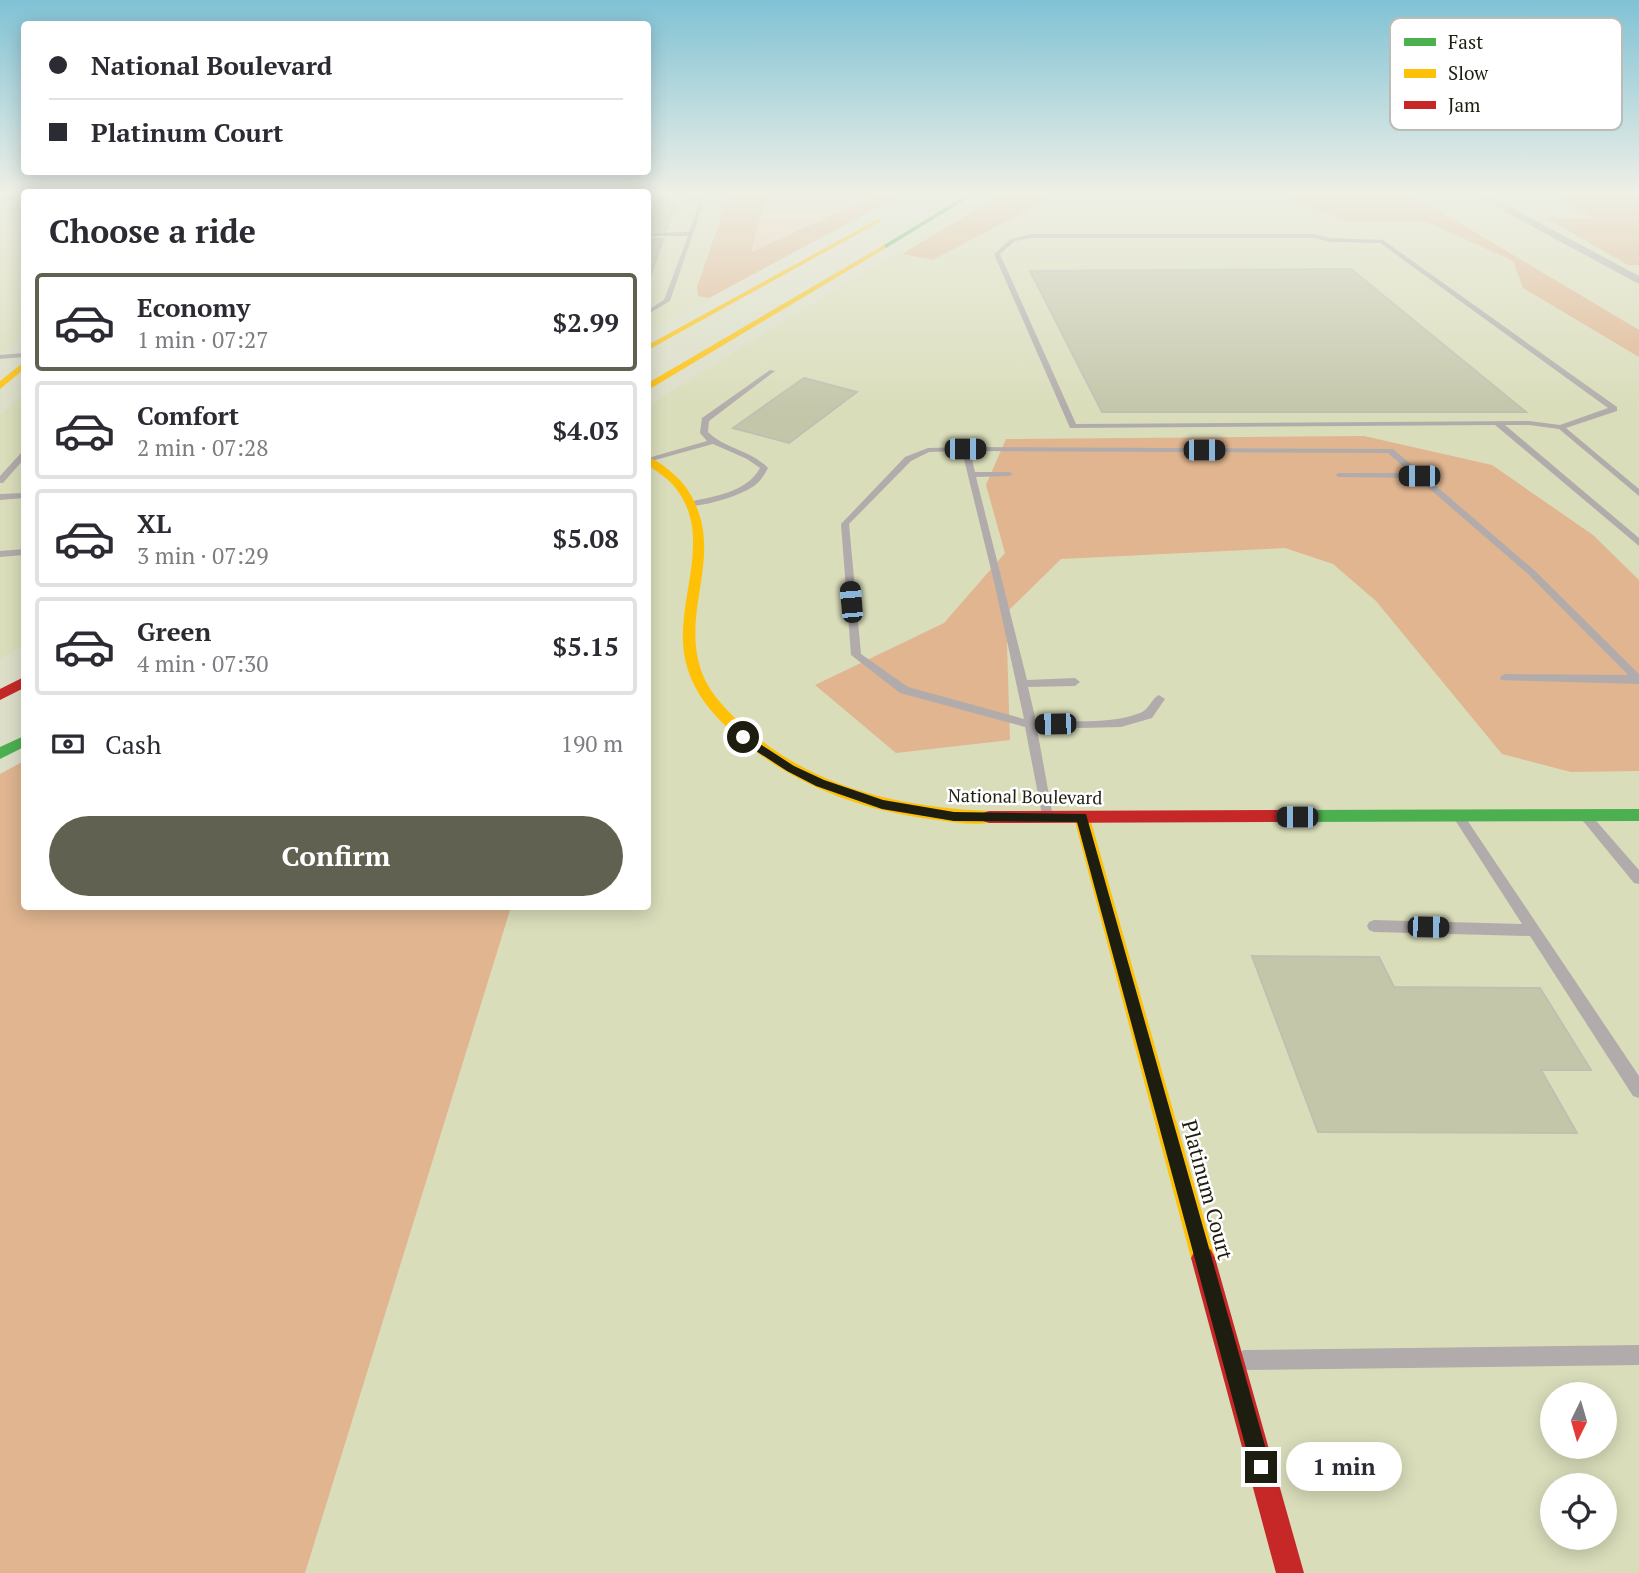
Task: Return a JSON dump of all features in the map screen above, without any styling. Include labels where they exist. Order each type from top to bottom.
[{"type":"main road","points":[[651,346],[797,265]]},
{"type":"main road","points":[[651,385],[852,265]]},
{"type":"main road","points":[[0,386],[21,368]]},
{"type":"main road","name":"National Boulevard","points":[[651,462],[677,484],[692,504],[697,516],[701,546],[691,630],[692,664],[710,700],[743,737],[800,774],[882,805],[954,817],[1639,815]]},
{"type":"main road","points":[[0,695],[21,684]]},
{"type":"main road","points":[[0,754],[21,743]]},
{"type":"main road","name":"Platinum Court","points":[[1082,818],[1290,1573]]},
{"type":"street","points":[[1610,265],[1639,281]]},
{"type":"lane","points":[[651,310],[667,301],[680,265]]},
{"type":"lane","points":[[1002,265],[1073,426],[1529,423],[1561,427],[1614,409],[1415,265]]},
{"type":"lane","points":[[0,357],[21,355]]},
{"type":"lane","points":[[692,504],[744,489],[760,478],[764,468],[757,459],[711,442],[704,433],[705,420],[772,371]]},
{"type":"lane","points":[[1497,423],[1639,543]]},
{"type":"lane","points":[[1561,427],[1639,493]]},
{"type":"lane","points":[[651,459],[711,442]]},
{"type":"lane","points":[[965,449],[1024,684],[1047,818]]},
{"type":"lane","points":[[1159,699],[1148,715],[1121,723],[1033,725],[904,690],[856,655],[845,524],[908,459],[928,450],[1390,451],[1531,572],[1639,679]]},
{"type":"lane","points":[[0,481],[21,458]]},
{"type":"lane","points":[[972,475],[1009,474]]},
{"type":"lane","points":[[1339,475],[1419,476]]},
{"type":"lane","points":[[0,498],[21,496]]},
{"type":"lane","points":[[0,554],[21,552]]},
{"type":"lane","points":[[1504,678],[1639,679]]},
{"type":"lane","points":[[1024,684],[1075,682]]},
{"type":"lane","points":[[1585,815],[1639,879]]},
{"type":"lane","points":[[1459,816],[1639,1090]]},
{"type":"lane","points":[[1374,926],[1535,930]]},
{"type":"lane","points":[[1232,1360],[1639,1355]]},
{"type":"shaded area","points":[[0,265],[21,265],[21,338],[0,356]]},
{"type":"shaded area","points":[[651,265],[717,265],[708,300],[651,329]]},
{"type":"shaded area","points":[[705,265],[770,265],[709,298],[698,296],[697,287]]},
{"type":"shaded area","points":[[875,265],[1639,265],[1639,1573],[305,1573],[510,910],[651,910],[651,404]]},
{"type":"shaded area","points":[[1515,265],[1531,265],[1639,330],[1639,357],[1523,288]]},
{"type":"shaded area","points":[[21,397],[21,648],[0,659],[0,416]]},
{"type":"shaded area","points":[[1364,436],[1492,465],[1593,535],[1639,580],[1639,771],[1571,772],[1502,754],[1376,601],[1333,564],[1285,548],[1061,559],[1006,613],[1010,740],[896,753],[815,685],[944,623],[1005,553],[986,485],[1006,439]]},
{"type":"shaded area","points":[[21,763],[21,910],[510,910],[305,1573],[0,1573],[0,774]]},
{"type":"building","points":[[1351,269],[1526,412],[1102,412],[1030,271]]},
{"type":"building","points":[[804,378],[857,392],[789,443],[733,428]]},
{"type":"building","points":[[1252,956],[1379,957],[1394,987],[1540,988],[1591,1070],[1541,1070],[1577,1133],[1318,1132]]},
{"type":"traffic: fast","points":[[0,754],[21,743]]},
{"type":"traffic: fast","points":[[1297,816],[1639,815]]},
{"type":"traffic: slow","points":[[651,346],[798,265]]},
{"type":"traffic: slow","points":[[651,385],[853,265]]},
{"type":"traffic: slow","points":[[0,386],[21,368]]},
{"type":"traffic: slow","points":[[651,462],[677,483],[691,502],[698,523],[698,567],[689,635],[691,657],[696,675],[705,691],[728,720],[754,744],[783,764],[848,794],[918,812],[989,817]]},
{"type":"traffic: slow","points":[[1082,818],[1203,1258]]},
{"type":"traffic: jam","points":[[0,695],[21,684]]},
{"type":"traffic: jam","points":[[989,817],[1297,816]]},
{"type":"traffic: jam","points":[[1203,1258],[1290,1573]]},
{"type":"route","points":[[743,737],[790,769],[820,783],[882,805],[954,817],[1082,818],[1261,1467]]}]
